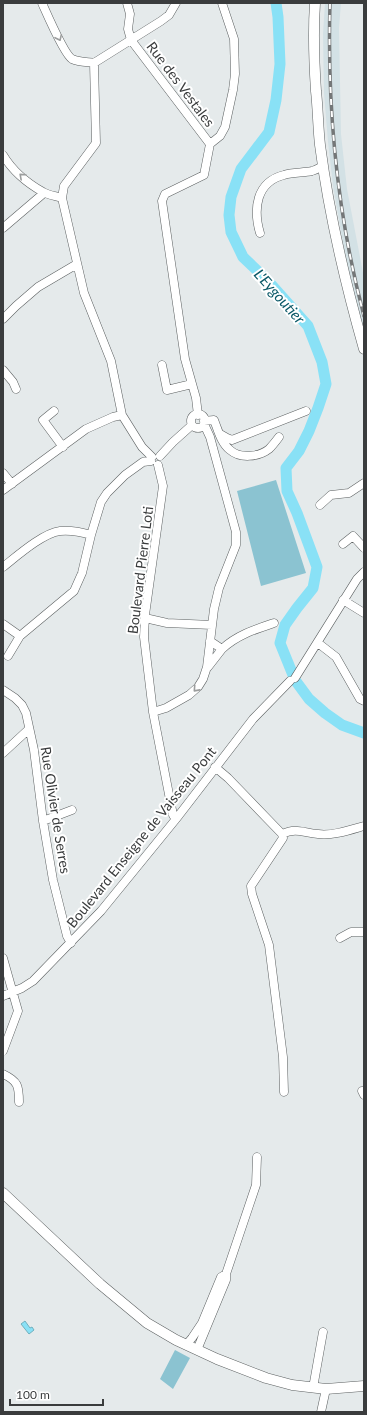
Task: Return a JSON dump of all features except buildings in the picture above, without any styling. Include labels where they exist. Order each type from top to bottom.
[{"type":"main road","points":[[315,3],[315,64],[320,144],[333,224],[346,282],[364,349]]},
{"type":"main road","points":[[3,1193],[100,1284],[147,1323],[163,1333],[197,1350],[266,1378],[313,1388],[326,1389],[364,1386]]},
{"type":"street","points":[[42,3],[64,48],[71,58],[81,62],[94,63],[169,15],[176,3]]},
{"type":"street","points":[[127,3],[130,14],[128,29],[131,40]]},
{"type":"street","points":[[153,712],[166,708],[189,695],[198,687],[203,679],[207,667],[218,588],[234,551],[236,538],[210,437],[202,420],[185,359],[162,201],[165,194],[204,175],[210,144],[220,136],[225,127],[235,74],[234,39],[222,3]]},
{"type":"street","name":"Rue des Vestales","points":[[131,40],[210,144]]},
{"type":"street","points":[[94,63],[96,143],[64,186],[62,198],[84,293],[111,361],[122,415],[142,446],[154,458]]},
{"type":"street","points":[[3,155],[9,164],[44,193],[62,198]]},
{"type":"street","points":[[260,233],[256,220],[257,204],[262,190],[268,182],[284,174],[324,170]]},
{"type":"street","points":[[3,228],[44,193]]},
{"type":"street","points":[[3,319],[38,287],[77,264]]},
{"type":"street","points":[[162,365],[168,390],[192,384]]},
{"type":"street","points":[[3,370],[13,382],[16,389]]},
{"type":"street","points":[[54,411],[43,420],[63,447]]},
{"type":"street","points":[[218,432],[232,440],[306,411]]},
{"type":"street","points":[[3,490],[86,430],[113,417],[122,415]]},
{"type":"street","points":[[8,656],[20,636],[74,591],[82,573],[101,502],[107,493],[125,475],[143,462],[154,458],[192,425],[191,419],[194,415],[202,420],[214,420],[218,432],[230,450],[237,454],[245,456],[268,450],[279,437]]},
{"type":"street","name":"Boulevard Pierre Loti","points":[[154,458],[161,462],[158,465],[163,486],[145,618],[144,637],[153,712],[171,808],[176,819]]},
{"type":"street","points":[[3,473],[12,484]]},
{"type":"street","points":[[320,505],[331,495],[348,493],[364,483]]},
{"type":"street","points":[[3,567],[40,539],[60,531],[82,532],[91,535]]},
{"type":"street","points":[[343,544],[353,536],[364,548]]},
{"type":"street","name":"Boulevard Enseigne de Vaisseau Pont","points":[[3,996],[33,981],[101,911],[176,819],[253,719],[292,680],[318,643],[357,579],[364,572]]},
{"type":"street","points":[[343,600],[364,613]]},
{"type":"street","points":[[145,618],[166,623],[212,625]]},
{"type":"street","points":[[207,667],[230,642],[243,635],[274,623]]},
{"type":"street","points":[[3,624],[20,636]]},
{"type":"street","points":[[210,641],[222,649]]},
{"type":"street","points":[[318,643],[336,657],[360,700],[364,701]]},
{"type":"street","name":"Rue Olivier de Serres","points":[[3,690],[15,698],[22,705],[26,713],[34,750],[43,821],[53,880],[67,936],[71,943]]},
{"type":"street","points":[[3,752],[29,729]]},
{"type":"street","points":[[215,767],[228,778],[282,834],[283,838],[251,886],[252,894],[269,945],[283,1057],[284,1092]]},
{"type":"street","points":[[43,821],[72,810]]},
{"type":"street","points":[[282,834],[289,830],[301,830],[318,834],[332,833],[364,826]]},
{"type":"street","points":[[340,938],[351,932],[364,932]]},
{"type":"street","points":[[3,958],[18,1012],[3,1050]]},
{"type":"street","points":[[3,1074],[10,1077],[19,1088],[19,1102]]},
{"type":"street","points":[[364,1092],[362,1091],[364,1095]]},
{"type":"street","points":[[197,1350],[226,1280],[226,1274],[256,1185],[257,1157]]},
{"type":"street","points":[[186,1345],[197,1331],[221,1277],[226,1274]]},
{"type":"street","points":[[313,1388],[323,1332]]},
{"type":"street","points":[[321,1412],[326,1389]]},
{"type":"shaded area","points":[[325,3],[341,3],[339,28],[341,134],[347,189],[364,278],[364,332],[347,266],[333,186],[324,93],[323,34]]},
{"type":"shaded area","points":[[276,480],[306,573],[261,586],[237,491]]},
{"type":"shaded area","points":[[25,1321],[30,1328],[32,1327],[34,1330],[29,1334],[21,1324]]},
{"type":"shaded area","points":[[175,1350],[190,1358],[173,1389],[160,1379]]},
{"type":"waterway","name":"L'Eygoutier","points":[[276,3],[280,64],[276,100],[269,132],[241,169],[231,197],[229,215],[231,232],[243,257],[267,280],[308,326],[322,362],[326,384],[309,431],[299,451],[286,468],[287,491],[297,513],[317,567],[313,588],[285,625],[280,643],[295,680],[309,699],[342,725],[364,733]]},
{"type":"railway","points":[[330,3],[330,82],[336,161],[347,239],[364,316]]}]
